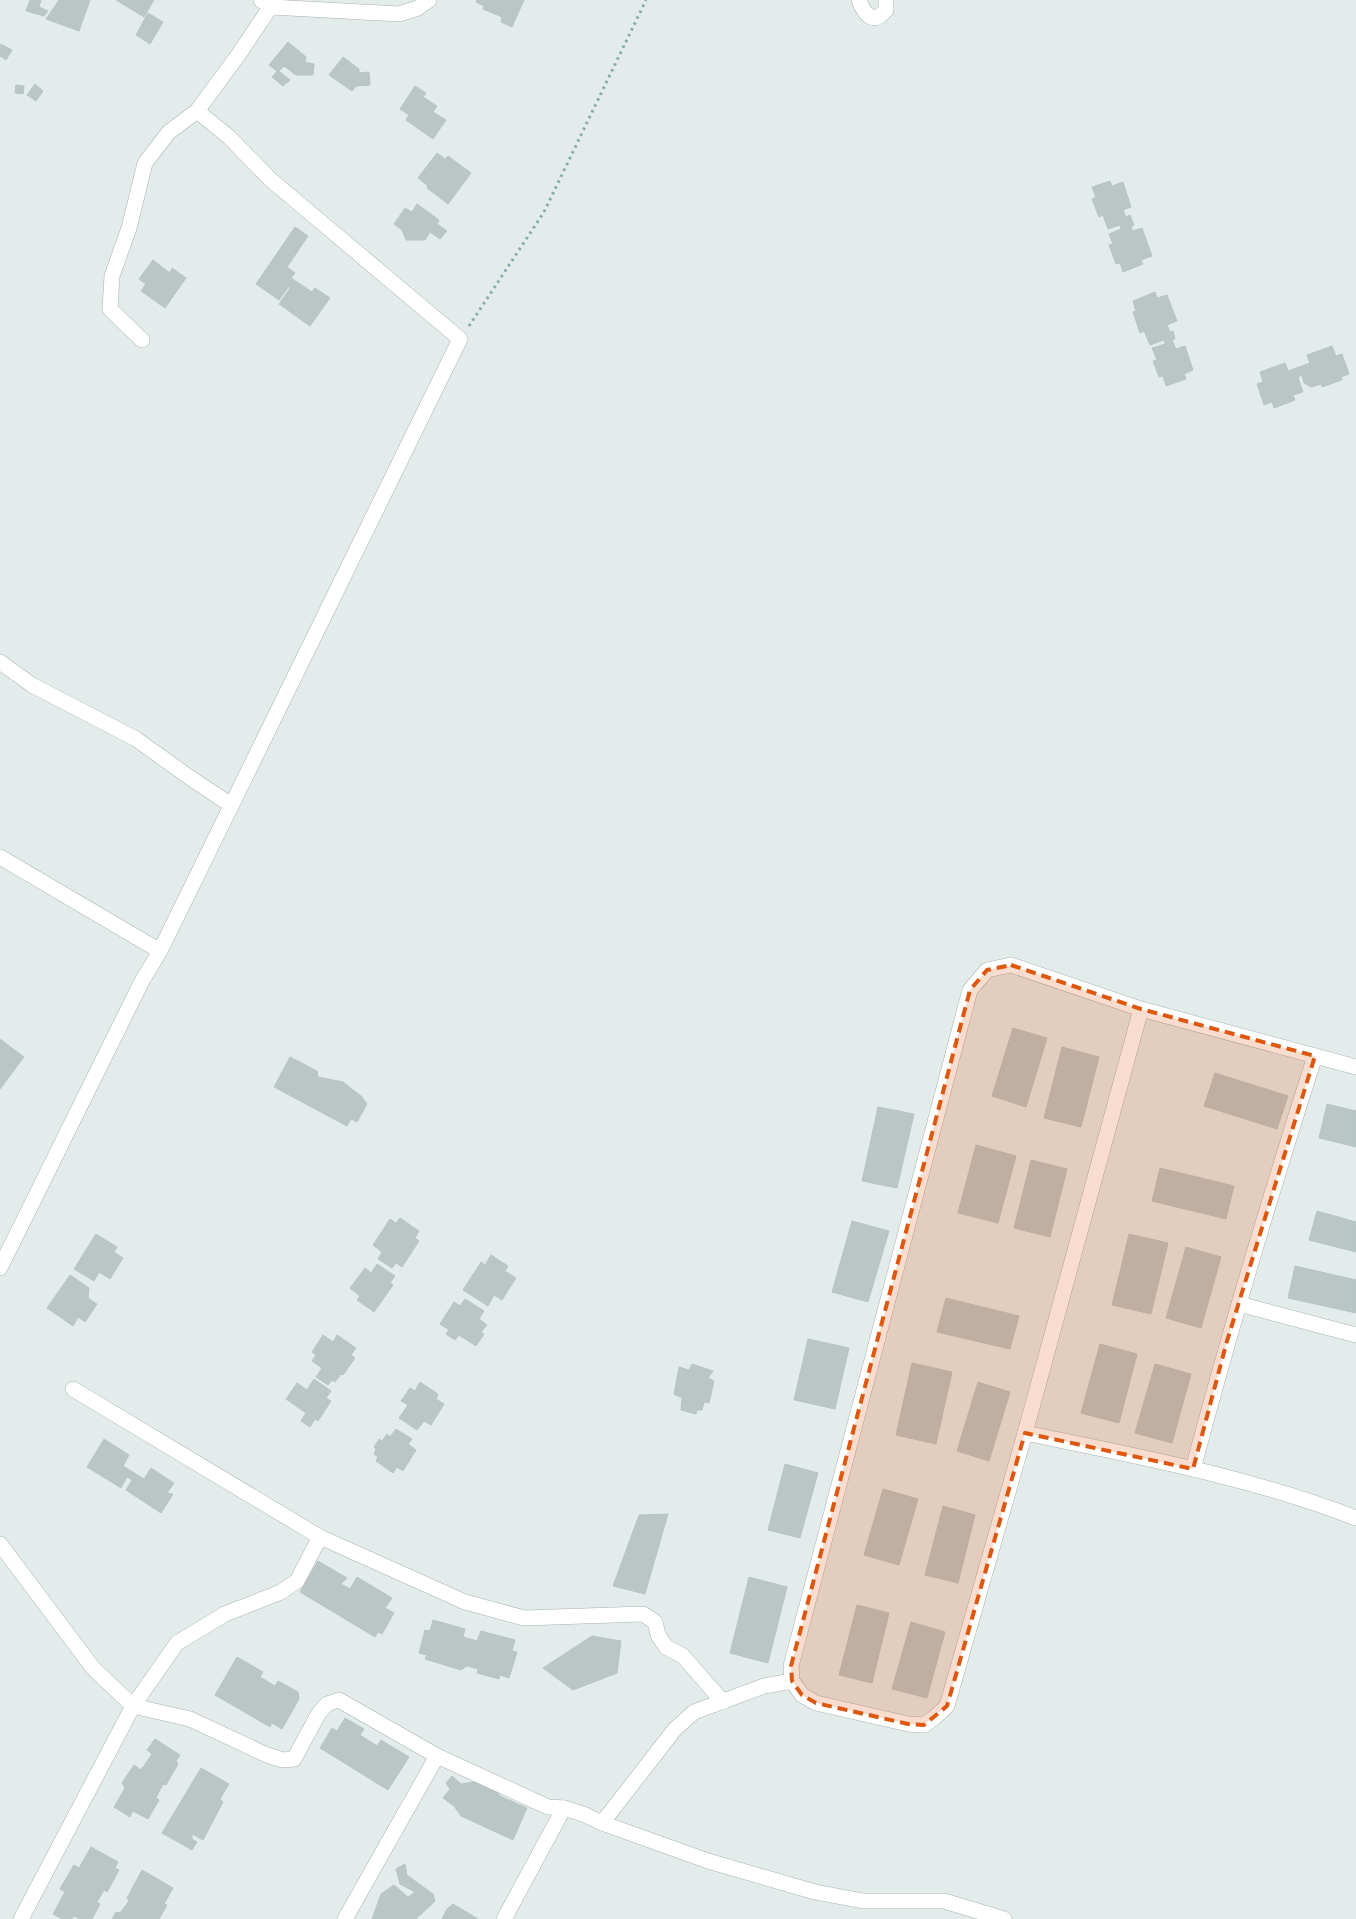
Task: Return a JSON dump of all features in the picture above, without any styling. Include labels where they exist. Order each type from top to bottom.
[{"type":"street","points":[[142,340],[110,309],[112,276],[129,228],[145,163],[169,132],[197,111],[269,2],[399,14],[418,8],[429,0]]},
{"type":"street","points":[[859,0],[864,12],[873,17],[886,10],[886,0]]},
{"type":"street","points":[[0,1268],[142,981],[160,951],[460,339],[271,180],[230,137],[197,111]]},
{"type":"street","points":[[0,662],[32,685],[136,739],[231,805]]},
{"type":"street","points":[[0,857],[160,951]]},
{"type":"street","points":[[1141,1009],[1025,1433],[947,1706],[924,1725],[908,1724],[816,1703],[802,1695],[792,1681],[791,1666],[970,990],[987,970],[1011,965],[1141,1009],[1356,1067]]},
{"type":"street","points":[[1193,1469],[1238,1304],[1315,1056]]},
{"type":"street","points":[[1238,1304],[1356,1335]]},
{"type":"street","points":[[74,1389],[320,1537],[465,1602],[524,1618],[643,1614],[655,1622],[658,1635],[666,1646],[683,1656],[723,1702]]},
{"type":"street","points":[[1025,1433],[1193,1469],[1274,1491],[1356,1518]]},
{"type":"street","points":[[21,1919],[133,1706],[177,1643],[225,1614],[281,1592],[297,1581],[320,1537]]},
{"type":"street","points":[[0,1544],[93,1668],[133,1706],[190,1719],[267,1755],[283,1760],[294,1759],[319,1712],[327,1704],[339,1700],[437,1756],[548,1807],[564,1808],[583,1814],[602,1823],[708,1861],[815,1892],[863,1901],[944,1901],[1004,1919]]},
{"type":"street","points":[[602,1823],[675,1729],[694,1712],[764,1686],[792,1681]]},
{"type":"street","points":[[345,1919],[437,1756]]},
{"type":"street","points":[[504,1919],[564,1808]]},
{"type":"path","points":[[460,339],[544,212],[646,0]]},
{"type":"highlighted area","points":[[1011,965],[1141,1009],[1315,1056],[1227,1341],[1193,1469],[1025,1433],[947,1706],[924,1725],[908,1724],[816,1703],[802,1695],[792,1681],[791,1666],[970,990],[987,970]]},
{"type":"building","points":[[30,0],[41,0],[39,7],[48,11],[44,16],[26,11]]},
{"type":"building","points":[[59,0],[90,0],[79,31],[46,19]]},
{"type":"building","points":[[116,0],[154,0],[144,17]]},
{"type":"building","points":[[477,0],[524,0],[512,27],[501,22],[502,17],[483,9],[484,6],[476,2]]},
{"type":"building","points":[[148,13],[163,22],[150,44],[136,35]]},
{"type":"building","points":[[288,42],[306,57],[305,62],[314,64],[313,75],[296,75],[284,66],[279,71],[290,80],[283,86],[272,77],[277,71],[269,65]]},
{"type":"building","points":[[1,44],[12,50],[6,60],[0,56]]},
{"type":"building","points":[[343,57],[359,69],[359,73],[369,72],[370,85],[356,86],[352,91],[329,75]]},
{"type":"building","points":[[35,84],[43,91],[36,101],[27,95]]},
{"type":"building","points":[[16,85],[24,86],[23,94],[15,93]]},
{"type":"building","points":[[415,86],[426,93],[423,97],[437,106],[433,112],[446,120],[433,139],[406,120],[409,115],[400,109]]},
{"type":"building","points":[[437,153],[445,159],[448,156],[471,173],[448,204],[427,188],[428,186],[418,178]]},
{"type":"building","points":[[1110,181],[1112,186],[1123,182],[1131,207],[1123,210],[1126,217],[1130,215],[1134,225],[1131,227],[1132,231],[1142,228],[1152,256],[1141,260],[1143,264],[1123,272],[1120,263],[1116,264],[1109,245],[1113,244],[1109,234],[1121,229],[1120,225],[1108,229],[1103,215],[1099,217],[1092,199],[1096,197],[1092,187]]},
{"type":"building","points":[[417,204],[439,220],[437,224],[447,231],[440,239],[430,232],[425,240],[406,240],[402,230],[394,224],[405,208],[412,212]]},
{"type":"building","points":[[295,227],[308,236],[287,267],[295,273],[291,278],[312,292],[315,288],[330,298],[310,326],[279,304],[290,288],[289,286],[279,300],[256,284]]},
{"type":"building","points":[[153,260],[170,273],[172,268],[186,278],[165,308],[141,291],[146,284],[139,279]]},
{"type":"building","points":[[1155,292],[1157,298],[1167,295],[1177,321],[1167,325],[1170,332],[1173,331],[1175,339],[1172,340],[1176,349],[1185,346],[1193,370],[1184,374],[1186,379],[1166,386],[1163,376],[1159,377],[1153,361],[1157,360],[1152,348],[1165,344],[1164,340],[1150,345],[1144,331],[1140,333],[1133,312],[1136,311],[1133,301]]},
{"type":"building","points":[[1332,346],[1336,356],[1342,354],[1349,374],[1341,377],[1342,380],[1322,387],[1321,384],[1311,387],[1304,383],[1302,375],[1298,377],[1303,392],[1293,395],[1295,400],[1274,408],[1272,402],[1264,405],[1257,384],[1263,382],[1260,372],[1285,363],[1288,371],[1310,363],[1307,355]]},
{"type":"building","points":[[1013,1028],[1047,1038],[1026,1107],[992,1096]]},
{"type":"building","points":[[0,1039],[24,1057],[0,1089]]},
{"type":"building","points":[[1062,1047],[1099,1057],[1081,1127],[1044,1118]]},
{"type":"building","points":[[290,1057],[317,1071],[318,1077],[343,1082],[361,1096],[367,1104],[357,1122],[351,1119],[347,1126],[274,1087]]},
{"type":"building","points":[[1215,1073],[1288,1096],[1277,1129],[1204,1106]]},
{"type":"building","points":[[1327,1104],[1356,1111],[1356,1147],[1319,1138]]},
{"type":"building","points":[[878,1107],[914,1114],[897,1188],[862,1181]]},
{"type":"building","points":[[976,1145],[1016,1156],[998,1223],[958,1213]]},
{"type":"building","points":[[1031,1160],[1067,1169],[1050,1237],[1014,1228]]},
{"type":"building","points":[[1160,1168],[1234,1186],[1226,1219],[1152,1201]]},
{"type":"building","points":[[1317,1211],[1356,1222],[1356,1252],[1309,1240]]},
{"type":"building","points":[[400,1218],[419,1231],[415,1238],[419,1241],[402,1267],[396,1263],[392,1268],[378,1259],[382,1252],[373,1245],[390,1219],[396,1223]]},
{"type":"building","points":[[852,1221],[889,1231],[868,1302],[832,1292]]},
{"type":"building","points":[[96,1234],[117,1247],[114,1252],[123,1258],[110,1279],[99,1272],[94,1281],[74,1269]]},
{"type":"building","points":[[1129,1234],[1168,1243],[1151,1314],[1112,1305]]},
{"type":"building","points":[[1186,1247],[1221,1257],[1201,1328],[1166,1318]]},
{"type":"building","points":[[491,1255],[508,1266],[505,1271],[516,1278],[502,1300],[494,1295],[488,1306],[463,1290],[481,1262],[485,1265]]},
{"type":"building","points":[[377,1264],[395,1276],[390,1283],[393,1285],[374,1312],[357,1300],[360,1296],[350,1288],[365,1268],[371,1273]]},
{"type":"building","points":[[1295,1266],[1356,1280],[1356,1313],[1288,1298]]},
{"type":"building","points":[[70,1275],[89,1288],[88,1298],[97,1304],[85,1322],[78,1317],[73,1326],[47,1308]]},
{"type":"building","points":[[946,1298],[1019,1316],[1010,1349],[937,1332]]},
{"type":"building","points":[[465,1299],[484,1311],[479,1319],[487,1325],[481,1332],[484,1334],[476,1346],[459,1335],[455,1340],[446,1334],[449,1330],[440,1324],[454,1302],[460,1306]]},
{"type":"building","points":[[323,1335],[333,1342],[337,1335],[356,1348],[351,1355],[355,1358],[343,1375],[341,1374],[335,1382],[332,1380],[328,1385],[316,1377],[322,1368],[312,1361],[316,1355],[312,1352]]},
{"type":"building","points":[[808,1339],[849,1348],[835,1409],[794,1400]]},
{"type":"building","points":[[1100,1344],[1137,1354],[1119,1423],[1081,1413]]},
{"type":"building","points":[[912,1363],[952,1372],[936,1444],[896,1435]]},
{"type":"building","points":[[692,1364],[713,1371],[708,1378],[714,1381],[709,1403],[704,1402],[702,1410],[697,1410],[696,1414],[681,1410],[682,1398],[674,1394],[679,1367],[689,1370]]},
{"type":"building","points":[[1155,1364],[1191,1374],[1172,1443],[1135,1433]]},
{"type":"building","points":[[314,1379],[331,1391],[326,1398],[331,1401],[318,1421],[315,1419],[310,1427],[301,1421],[306,1413],[286,1399],[297,1383],[307,1390]]},
{"type":"building","points":[[420,1382],[438,1394],[436,1399],[444,1404],[431,1425],[424,1421],[417,1430],[399,1418],[408,1405],[401,1401],[410,1388],[415,1391]]},
{"type":"building","points":[[978,1382],[1010,1392],[989,1461],[957,1451]]},
{"type":"building","points":[[396,1429],[412,1439],[408,1444],[416,1450],[403,1471],[397,1467],[393,1473],[376,1461],[378,1457],[374,1454],[376,1449],[374,1447],[379,1439],[382,1441],[387,1434],[390,1437]]},
{"type":"building","points":[[104,1439],[129,1455],[123,1466],[144,1479],[151,1468],[174,1483],[167,1493],[173,1494],[161,1513],[126,1490],[132,1480],[127,1477],[121,1488],[87,1467]]},
{"type":"building","points":[[785,1464],[818,1473],[800,1538],[768,1530]]},
{"type":"building","points":[[883,1489],[918,1499],[899,1565],[864,1555]]},
{"type":"building","points":[[943,1506],[975,1515],[958,1583],[925,1575]]},
{"type":"building","points":[[668,1514],[645,1594],[613,1586],[639,1515]]},
{"type":"building","points":[[318,1561],[347,1578],[341,1584],[350,1589],[357,1577],[392,1598],[385,1608],[394,1613],[382,1634],[378,1632],[375,1637],[300,1592]]},
{"type":"building","points":[[749,1577],[787,1587],[768,1663],[730,1653]]},
{"type":"building","points":[[857,1605],[889,1613],[872,1683],[839,1675]]},
{"type":"building","points":[[433,1620],[465,1629],[463,1637],[477,1641],[481,1631],[515,1640],[512,1651],[517,1652],[509,1678],[500,1675],[499,1679],[477,1673],[478,1669],[467,1666],[461,1670],[425,1659],[427,1655],[419,1653],[425,1630],[430,1631]]},
{"type":"building","points":[[911,1622],[945,1632],[927,1698],[892,1689]]},
{"type":"building","points":[[592,1636],[621,1641],[617,1673],[573,1690],[543,1668]]},
{"type":"building","points":[[237,1657],[263,1672],[260,1677],[275,1686],[278,1681],[298,1692],[299,1699],[282,1729],[272,1723],[270,1727],[215,1695]]},
{"type":"building","points":[[345,1718],[364,1729],[360,1735],[377,1746],[381,1740],[409,1757],[388,1790],[320,1748],[332,1728],[337,1731]]},
{"type":"building","points":[[155,1739],[180,1755],[176,1761],[178,1764],[166,1785],[163,1784],[156,1798],[159,1800],[148,1819],[133,1811],[130,1817],[114,1807],[125,1788],[122,1783],[134,1765],[141,1770],[152,1754],[147,1750]]},
{"type":"building","points":[[201,1768],[229,1784],[220,1799],[223,1802],[203,1840],[192,1834],[192,1839],[197,1842],[192,1850],[162,1833]]},
{"type":"building","points":[[452,1776],[461,1784],[490,1780],[500,1796],[527,1808],[513,1840],[461,1816],[454,1806],[443,1798],[450,1789],[446,1783]]},
{"type":"building","points":[[91,1847],[118,1862],[115,1868],[119,1870],[107,1892],[104,1890],[97,1902],[100,1904],[92,1919],[79,1919],[74,1916],[72,1919],[62,1919],[53,1914],[65,1892],[60,1889],[74,1865],[79,1868]]},
{"type":"building","points":[[405,1864],[407,1875],[433,1894],[435,1901],[416,1919],[372,1919],[381,1894],[394,1885],[408,1897],[415,1892],[400,1884],[396,1869]]},
{"type":"building","points":[[142,1870],[173,1888],[164,1904],[167,1905],[159,1919],[112,1919],[116,1912],[120,1913],[129,1901],[127,1898]]},
{"type":"building","points":[[453,1904],[478,1919],[442,1919],[447,1909]]}]
